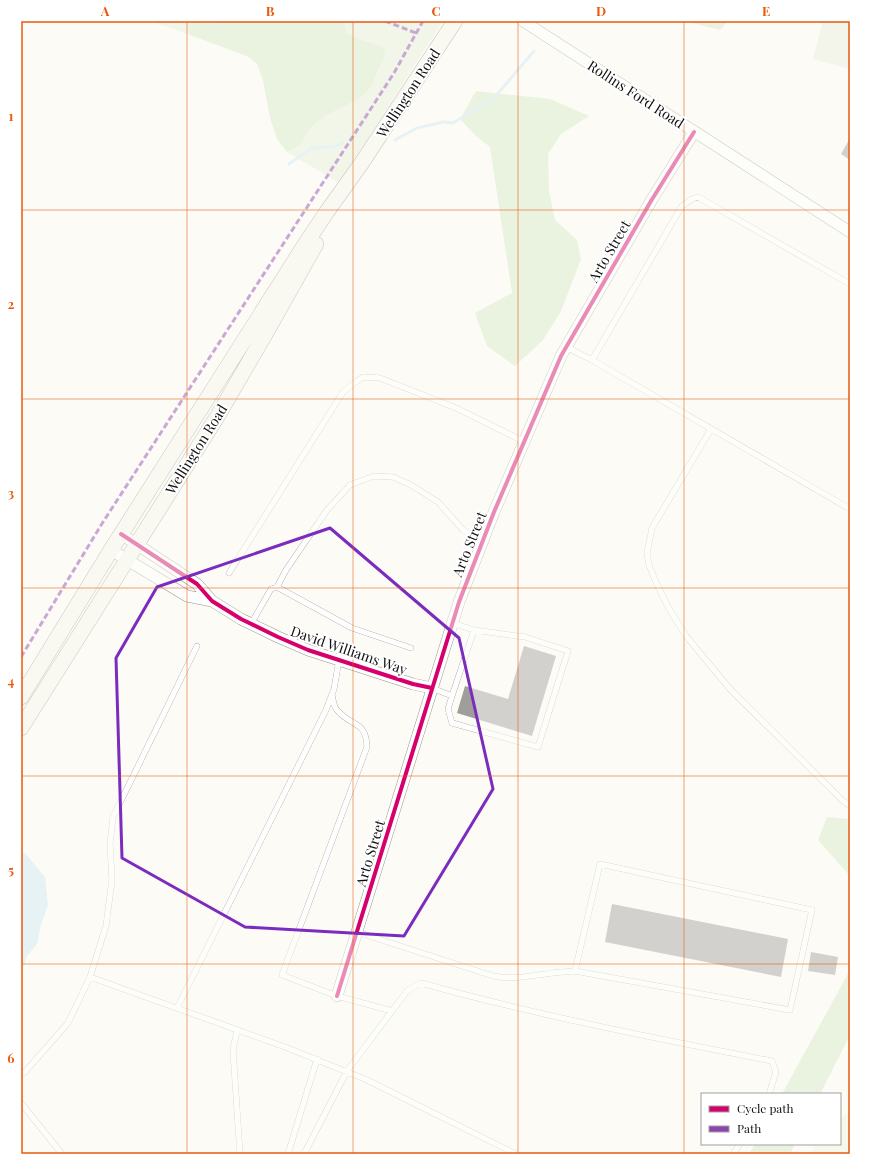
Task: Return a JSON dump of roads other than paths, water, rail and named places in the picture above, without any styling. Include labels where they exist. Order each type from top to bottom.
[{"type":"main road","name":"Wellington Road","points":[[21,696],[121,534],[308,240],[361,164],[454,23]]},
{"type":"main road","name":"Wellington Road","points":[[21,728],[239,379],[361,164]]},
{"type":"street","name":"Rollins Ford Road","points":[[523,21],[850,232]]},
{"type":"street","name":"Arto Street","points":[[337,996],[461,596],[523,441],[566,347],[651,201],[694,132]]},
{"type":"street","name":"David Williams Way","points":[[121,534],[197,584],[212,601],[250,624],[308,650],[413,684],[432,688]]},
{"type":"street","name":"David Williams Way","points":[[111,550],[187,596],[212,601]]},
{"type":"lane","points":[[592,360],[682,206],[698,197],[850,284]]},
{"type":"lane","points":[[566,347],[592,360],[850,509]]},
{"type":"lane","points":[[229,573],[343,392],[363,377],[380,378],[456,408],[523,441]]},
{"type":"lane","points":[[711,429],[652,528],[648,553],[649,565],[668,607],[686,636],[730,689],[842,800],[850,806]]},
{"type":"lane","points":[[250,624],[271,589],[277,587],[286,570],[327,510],[350,485],[374,476],[393,477],[411,485],[438,502],[462,530],[482,541]]},
{"type":"lane","points":[[277,587],[352,628],[411,648]]},
{"type":"lane","points":[[452,623],[474,630],[525,638],[568,651],[538,747],[452,723],[448,709],[474,630]]},
{"type":"lane","points":[[21,1074],[24,1073],[68,1023],[90,977],[106,926],[112,880],[110,844],[113,817],[197,646]]},
{"type":"lane","points":[[177,1008],[326,710],[332,696],[340,660]]},
{"type":"lane","points":[[432,688],[452,696]]},
{"type":"lane","points":[[332,696],[336,709],[344,717],[362,728],[366,736],[367,747],[282,975],[337,996],[392,1011]]},
{"type":"lane","points":[[357,932],[493,976],[518,978],[575,972],[790,1010],[812,910],[600,864],[575,972]]},
{"type":"lane","points":[[90,977],[347,1071],[516,1154]]},
{"type":"lane","points":[[304,1154],[347,1071],[407,991],[421,983],[482,1000],[643,1036],[772,1061],[776,1072],[769,1093]]},
{"type":"lane","points":[[237,1030],[234,1050],[240,1154]]},
{"type":"lane","points":[[288,1154],[317,1059]]},
{"type":"lane","points":[[21,1103],[62,1154]]},
{"type":"lane","points":[[733,1154],[739,1145]]},
{"type":"water","points":[[21,853],[25,853],[45,877],[48,905],[41,925],[37,944],[27,956],[24,966],[21,967]]},
{"type":"waterway","points":[[395,140],[417,128],[443,122],[453,123],[493,99],[534,51]]},
{"type":"waterway","points":[[289,164],[311,148],[334,147],[342,143]]}]
